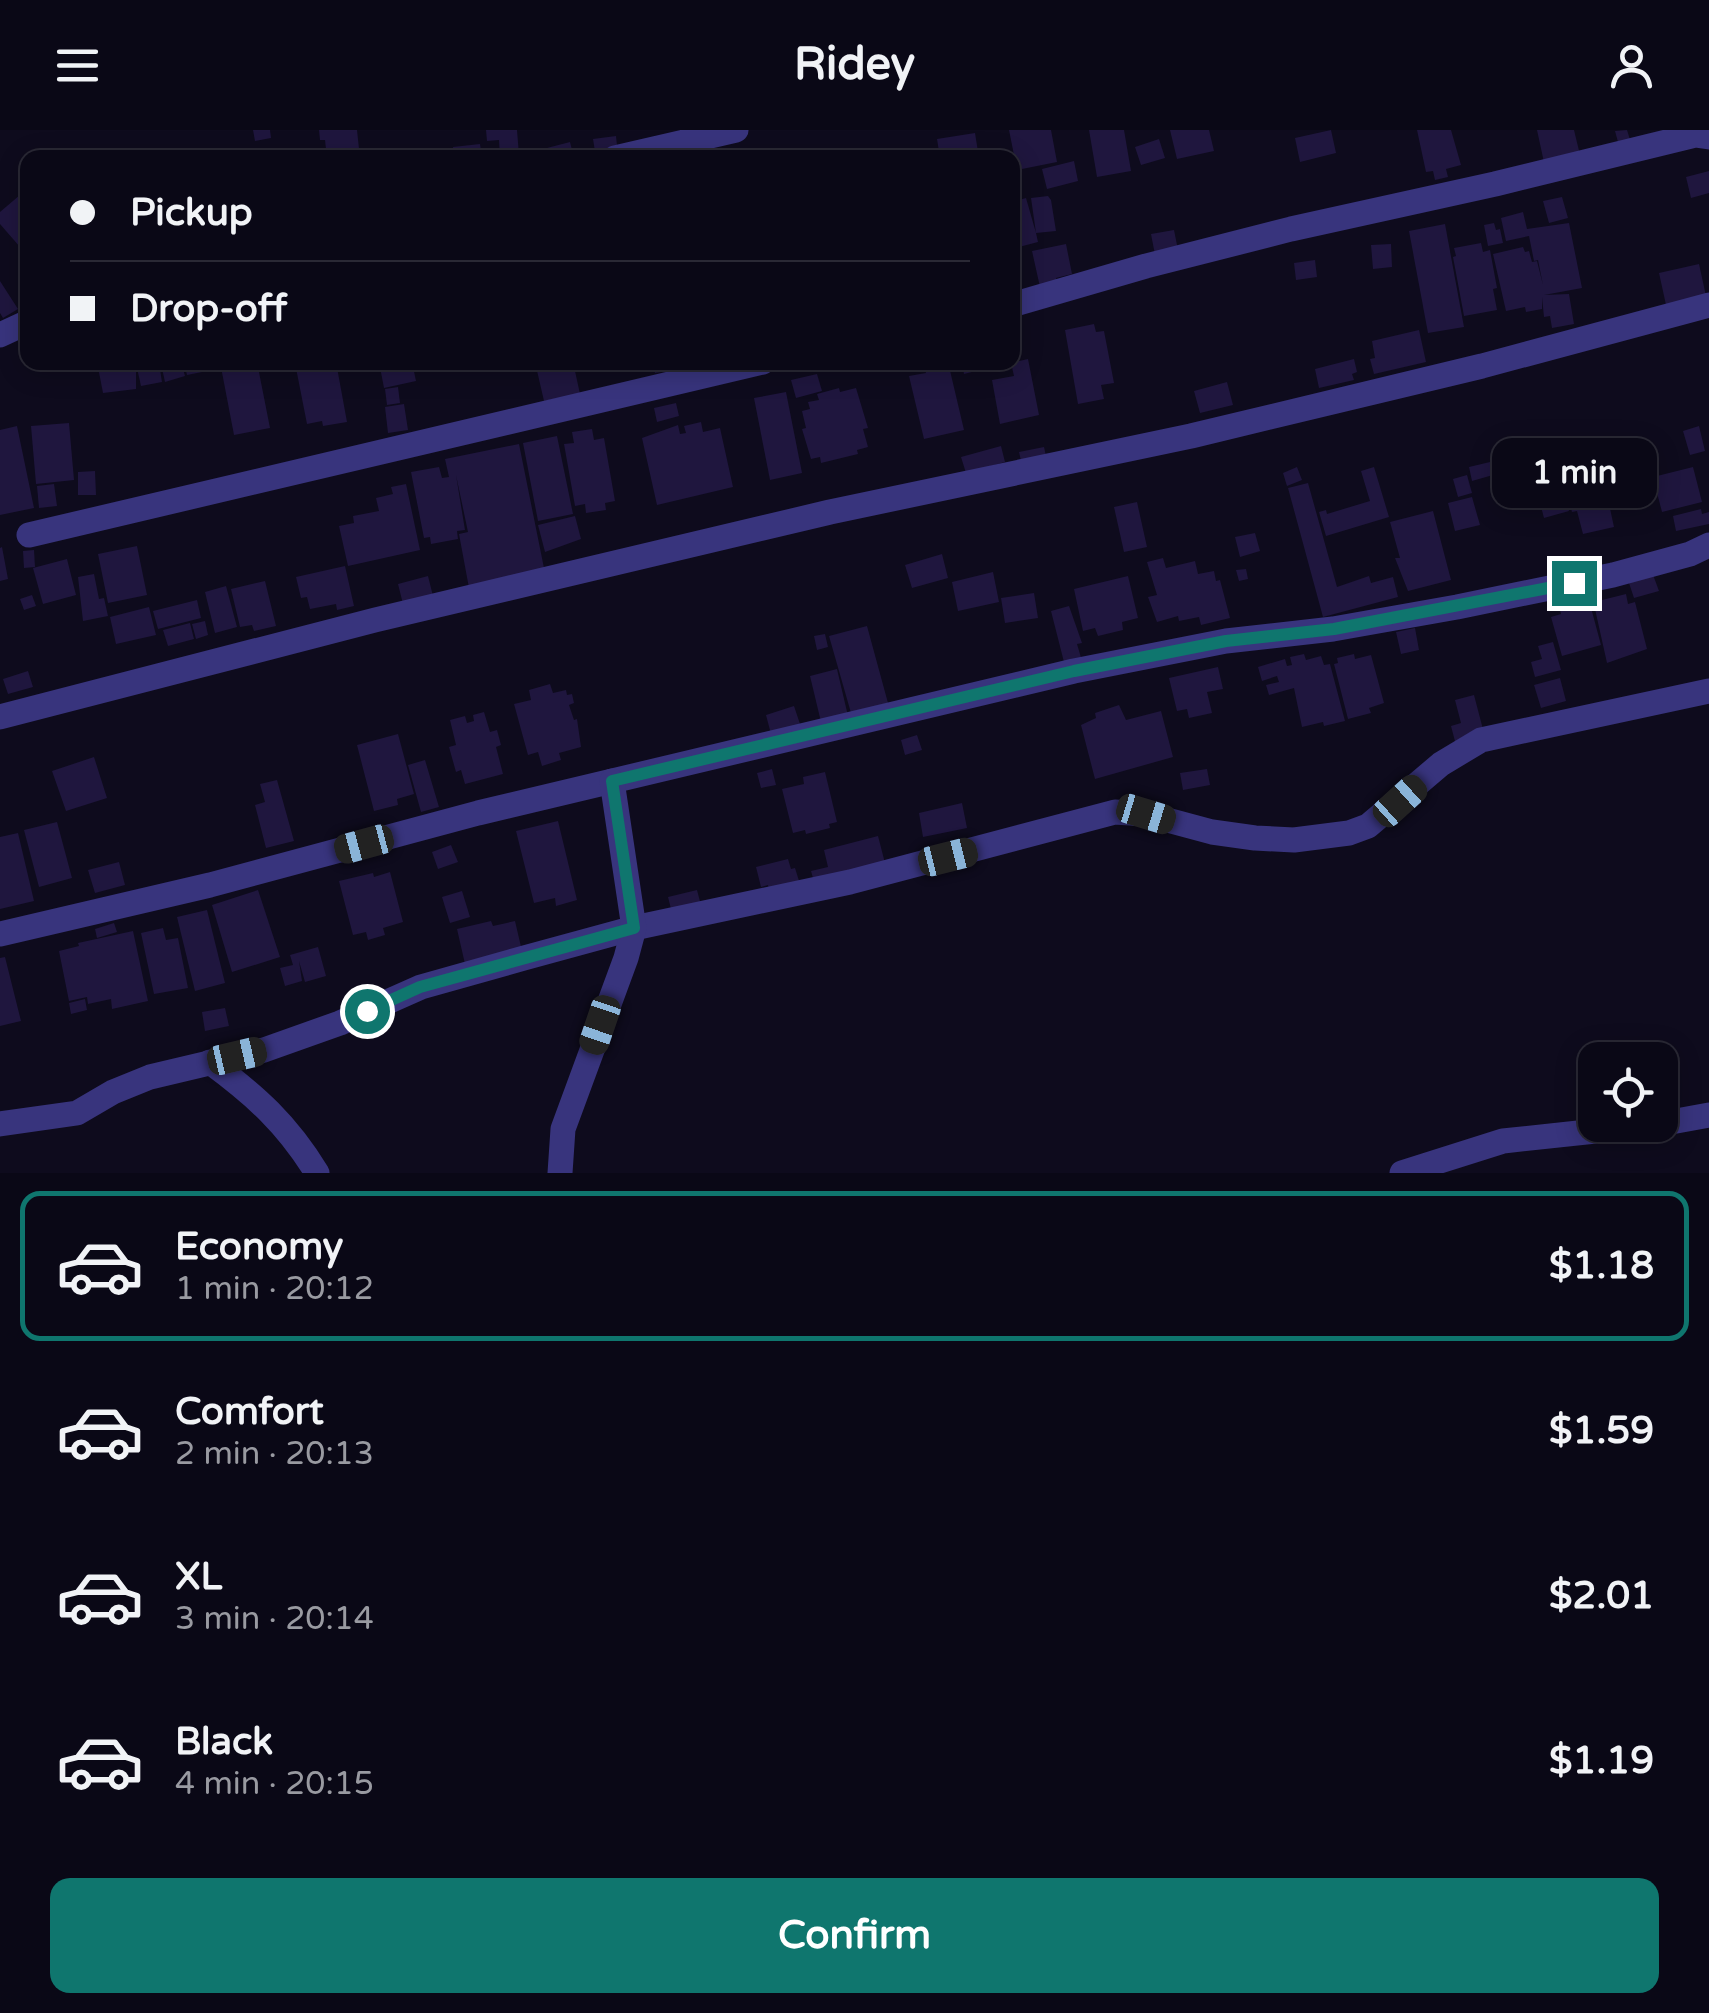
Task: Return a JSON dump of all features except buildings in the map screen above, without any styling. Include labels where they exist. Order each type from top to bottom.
[{"type":"street","points":[[650,150],[736,130]]},
{"type":"street","points":[[1020,303],[1291,229],[1696,135],[1709,137]]},
{"type":"street","points":[[0,717],[374,620],[830,512],[1211,431],[1482,366],[1709,305]]},
{"type":"street","points":[[28,535],[729,370]]},
{"type":"street","points":[[0,934],[612,781],[1074,671],[1226,641],[1334,629],[1613,576],[1709,545]]},
{"type":"street","points":[[0,1124],[76,1114],[150,1076],[264,1050],[420,987],[634,928],[850,882],[1115,812],[1146,814],[1212,832],[1255,838],[1294,840],[1348,833],[1368,826],[1441,764],[1480,740],[1709,691]]},
{"type":"street","points":[[560,1173],[563,1129],[634,928],[612,781]]},
{"type":"street","points":[[210,1062],[255,1095],[295,1137],[316,1173]]},
{"type":"street","points":[[1678,1121],[1709,1115]]},
{"type":"street","points":[[1402,1173],[1503,1141],[1578,1133]]},
{"type":"route","points":[[367,1011],[420,987],[634,928],[612,781],[1074,671],[1226,641],[1334,629],[1574,583]]}]
